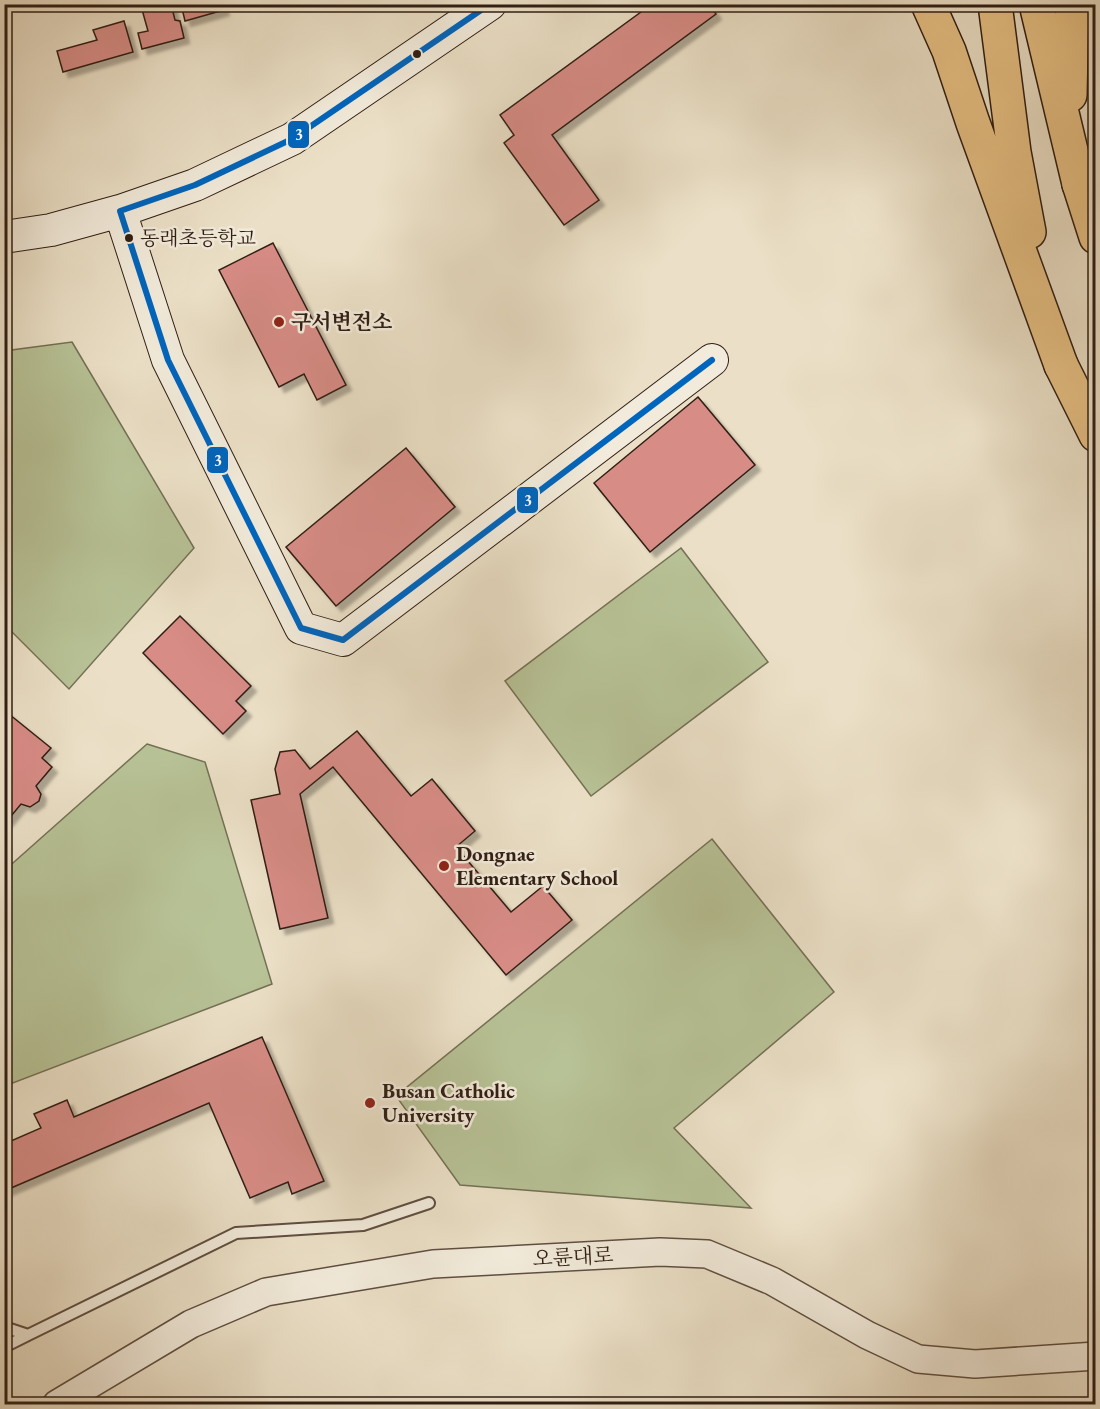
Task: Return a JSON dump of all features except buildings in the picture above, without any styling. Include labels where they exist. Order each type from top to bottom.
[{"type":"highway","points":[[928,4],[949,51],[976,134],[1061,365],[1095,435]]},
{"type":"highway","points":[[995,4],[1014,152],[1027,225],[1061,365]]},
{"type":"highway","points":[[1036,4],[1079,184],[1095,237]]},
{"type":"highway","points":[[1072,4],[1071,131],[1079,184]]},
{"type":"main road","points":[[4,237],[51,230],[120,211],[195,185],[292,139],[490,4]]},
{"type":"main road","points":[[120,211],[168,360],[301,628],[343,639],[712,360]]},
{"type":"street","name":"오륜대로","points":[[57,1404],[191,1324],[266,1292],[433,1264],[660,1252],[707,1254],[751,1272],[772,1281],[867,1335],[918,1359],[975,1364],[1095,1356]]},
{"type":"lane","points":[[4,1347],[236,1233],[363,1225],[429,1203]]},
{"type":"lane","points":[[4,1327],[28,1335]]},
{"type":"green space","points":[[72,342],[194,548],[69,689],[5,625],[4,351]]},
{"type":"green space","points":[[681,548],[768,662],[591,796],[505,681]]},
{"type":"green space","points":[[147,744],[205,762],[272,984],[5,1086],[5,870]]},
{"type":"green space","points":[[712,839],[834,992],[674,1128],[751,1208],[460,1185],[396,1096]]},
{"type":"transit line","name":"3","points":[[490,4],[292,139],[195,185],[120,211],[168,360],[301,628],[343,640],[712,360]]},
{"type":"place","name":"동래초등학교","points":[[129,238]]},
{"type":"place","name":"구서변전소","points":[[279,322]]},
{"type":"place","name":"Dongnae Elementary School","points":[[444,866]]},
{"type":"place","name":"Busan Catholic University","points":[[370,1103]]}]
